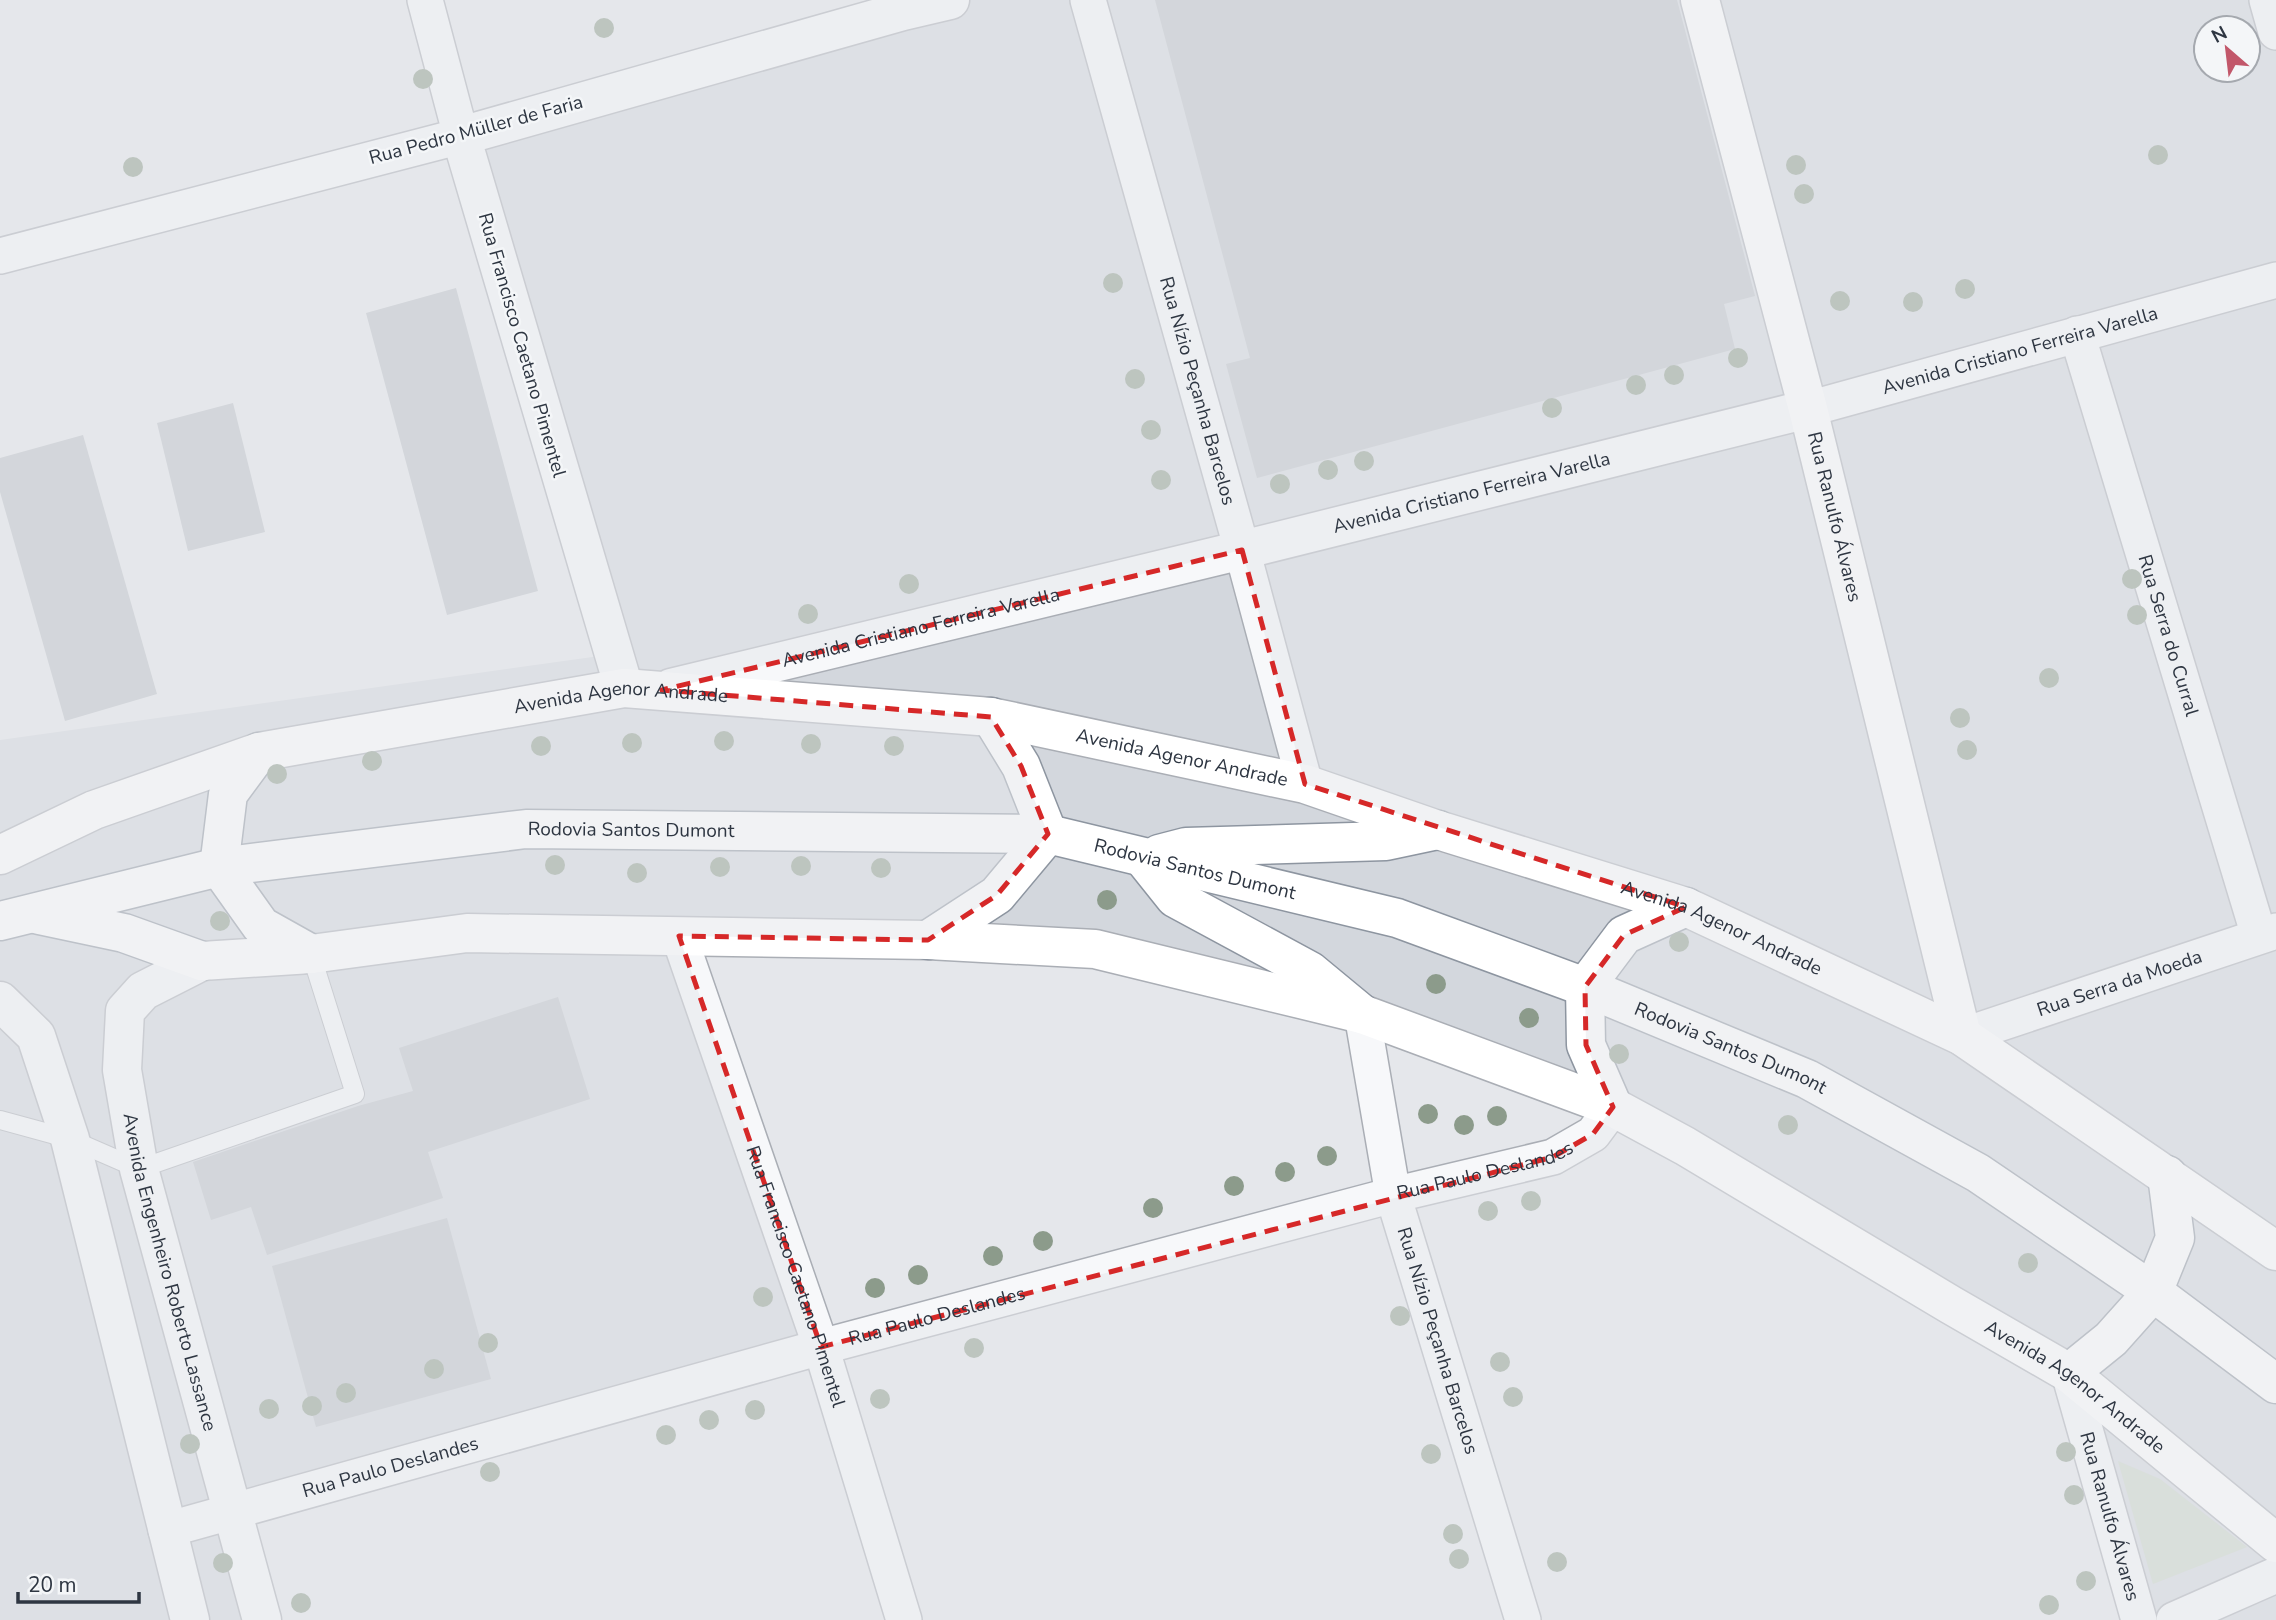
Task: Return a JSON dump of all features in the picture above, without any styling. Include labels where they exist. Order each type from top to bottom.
[{"type":"main road","name":"Rua Ranulfo Álvares","points":[[1700,0],[1808,409],[1962,1036]]},
{"type":"main road","name":"Avenida Agenor Andrade","points":[[0,855],[94,810],[259,752],[624,688],[991,717],[1305,784],[1438,830],[1686,908],[1962,1036],[2276,1251]]},
{"type":"main road","points":[[928,940],[997,895],[1048,834],[1021,766],[991,717]]},
{"type":"main road","points":[[259,752],[228,794],[219,867],[261,926],[311,954]]},
{"type":"main road","name":"Rodovia Santos Dumont","points":[[15,917],[219,867],[526,829],[1048,834],[1398,918],[1585,987],[1807,1079],[1978,1173],[2152,1292],[2276,1384]]},
{"type":"main road","points":[[1362,1014],[1310,971],[1175,898],[1143,858],[1186,847],[1386,841],[1438,830]]},
{"type":"main road","points":[[1613,1107],[1586,1045],[1585,987],[1624,935],[1686,908]]},
{"type":"main road","points":[[15,917],[124,933],[202,961]]},
{"type":"main road","name":"Avenida Agenor Andrade","points":[[202,961],[311,954],[467,933],[928,940],[1095,949],[1362,1014],[1613,1107],[1685,1146],[2069,1373],[2276,1543]]},
{"type":"main road","points":[[2069,1373],[2111,1339],[2152,1292],[2175,1238],[2167,1175]]},
{"type":"street","name":"Rua Francisco Caetano Pimentel","points":[[425,0],[461,136],[624,688]]},
{"type":"street","name":"Rua Pedro Müller de Faria","points":[[0,256],[461,136],[901,5],[950,0]]},
{"type":"street","name":"Rua Nízio Peçanha Barcelos","points":[[1088,0],[1305,784]]},
{"type":"street","points":[[2267,0],[2276,32]]},
{"type":"street","name":"Avenida Cristiano Ferreira Varella","points":[[662,690],[1242,550],[1808,409],[2276,280]]},
{"type":"street","name":"Rua Serra do Curral","points":[[2077,334],[2268,934]]},
{"type":"street","name":"Rua Serra da Moeda","points":[[1962,1036],[2268,934]]},
{"type":"street","name":"Rua Francisco Caetano Pimentel","points":[[679,936],[821,1347],[904,1620]]},
{"type":"street","name":"Avenida Engenheiro Roberto Lassance","points":[[202,961],[143,991],[125,1011],[122,1070],[139,1168],[262,1620]]},
{"type":"street","points":[[0,1001],[36,1036],[70,1139],[190,1620]]},
{"type":"street","name":"Rua Nízio Peçanha Barcelos","points":[[1362,1014],[1393,1195],[1523,1620]]},
{"type":"street","name":"Rua Paulo Deslandes","points":[[166,1530],[821,1347],[1393,1195],[1553,1157],[1592,1135],[1613,1107]]},
{"type":"street","name":"Rua Ranulfo Álvares","points":[[2069,1373],[2139,1620]]},
{"type":"street","points":[[2174,1620],[2276,1575]]},
{"type":"lane","points":[[0,1120],[70,1139],[139,1168],[355,1094],[311,954]]},
{"type":"highlighted area","points":[[1242,550],[1305,784],[1686,907],[1624,935],[1585,987],[1586,1045],[1613,1107],[1593,1134],[1553,1157],[821,1347],[679,936],[928,940],[997,895],[1048,834],[1021,766],[991,717],[662,690]]},
{"type":"shaded area","points":[[952,0],[2276,0],[2276,1620],[2139,1620],[2069,1373],[1613,1110],[1095,948],[679,937],[820,1347],[235,1513],[262,1620],[0,1620],[0,740],[614,654],[461,136]]},
{"type":"shaded area","points":[[2118,1461],[2160,1479],[2247,1547],[2153,1584]]},
{"type":"building","points":[[1155,0],[1677,0],[1755,296],[1724,304],[1735,349],[1257,478],[1226,364],[1250,358]]},
{"type":"building","points":[[456,288],[538,591],[447,615],[366,313]]},
{"type":"building","points":[[233,403],[265,532],[188,551],[157,423]]},
{"type":"building","points":[[83,435],[157,694],[65,721],[0,492],[0,458]]},
{"type":"building","points":[[558,997],[590,1099],[428,1152],[443,1198],[267,1255],[251,1207],[211,1220],[193,1162],[358,1106],[413,1091],[399,1048]]},
{"type":"building","points":[[447,1218],[491,1379],[316,1427],[272,1266]]}]
